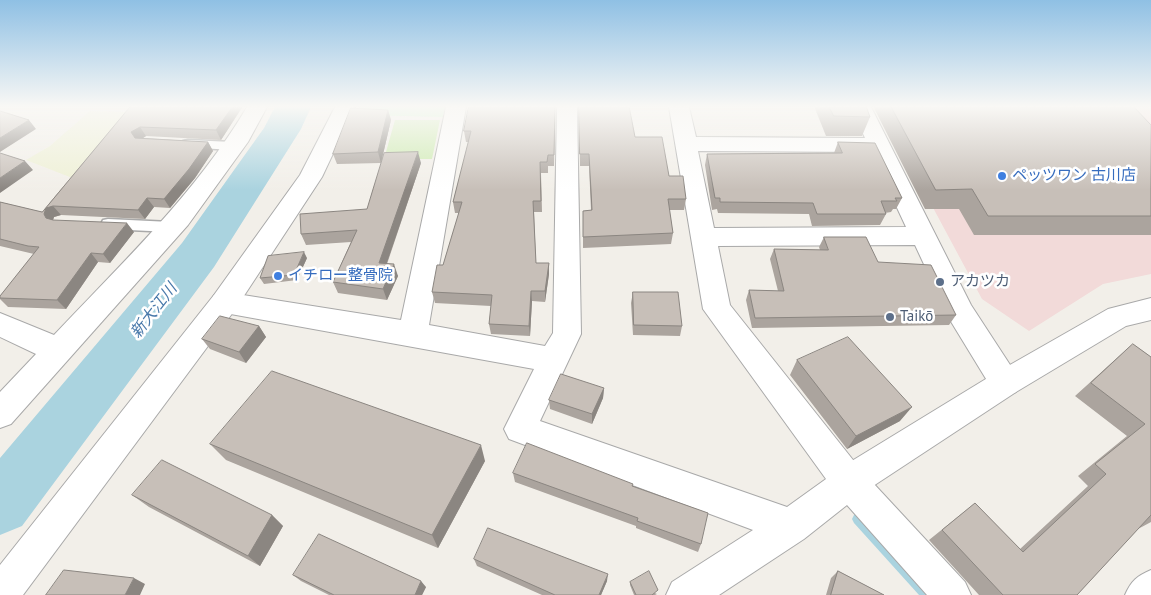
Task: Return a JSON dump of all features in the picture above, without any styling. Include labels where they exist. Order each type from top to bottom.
[{"type":"street","points":[[0,414],[171,227],[240,135]]},
{"type":"street","points":[[0,595],[224,303],[310,177],[331,135]]},
{"type":"street","points":[[413,334],[451,135]]},
{"type":"street","points":[[567,135],[567,334],[520,429],[791,526]]},
{"type":"street","points":[[685,135],[717,309],[849,482],[952,595]]},
{"type":"street","points":[[874,135],[960,312],[1005,383]]},
{"type":"street","points":[[687,144],[879,145]]},
{"type":"street","points":[[704,238],[924,236]]},
{"type":"street","points":[[224,303],[413,334],[553,360]]},
{"type":"street","points":[[685,595],[791,526],[849,482],[1005,383],[1118,317],[1151,309]]},
{"type":"street","points":[[0,324],[59,351]]},
{"type":"street","points":[[1144,595],[1151,589]]},
{"type":"lane","points":[[175,143],[233,146]]},
{"type":"lane","points":[[97,224],[171,227]]},
{"type":"shaded area","points":[[894,135],[1151,135],[1151,274],[1103,284],[1029,331],[982,299]]},
{"type":"green space","points":[[63,135],[109,135],[75,179],[26,160],[50,146]]},
{"type":"green space","points":[[391,135],[437,135],[432,159],[384,159]]},
{"type":"building","points":[[107,135],[133,135],[135,138],[208,142],[164,199],[147,198],[138,210],[53,206],[46,208],[44,214],[46,218],[53,220],[127,223],[103,254],[91,253],[57,300],[0,298],[39,247],[0,239],[0,202],[42,212]]},
{"type":"building","points":[[341,135],[382,135],[378,152],[333,154]]},
{"type":"building","points":[[470,135],[554,135],[554,155],[548,155],[547,162],[540,162],[541,201],[533,201],[536,263],[549,263],[545,291],[531,291],[529,326],[489,324],[492,295],[432,292],[437,265],[443,265],[462,202],[453,202]]},
{"type":"building","points":[[580,135],[662,137],[669,176],[683,176],[686,199],[668,199],[673,233],[583,237],[583,211],[592,210],[589,154],[580,154]]},
{"type":"building","points":[[906,135],[1151,135],[1151,216],[988,216],[972,189],[936,190]]},
{"type":"building","points":[[838,142],[875,143],[902,198],[895,198],[897,201],[881,201],[886,214],[817,214],[813,203],[720,202],[720,198],[715,198],[707,154],[842,153]]},
{"type":"building","points":[[418,152],[379,263],[394,264],[383,289],[333,282],[357,230],[301,234],[300,214],[367,209],[384,153]]},
{"type":"building","points":[[0,153],[25,161],[0,178]]},
{"type":"building","points":[[824,237],[866,237],[878,262],[931,265],[956,315],[755,318],[749,290],[784,291],[774,249],[828,250]]},
{"type":"building","points":[[304,252],[294,275],[260,278],[268,256]]},
{"type":"building","points":[[633,292],[678,292],[682,326],[634,325]]},
{"type":"building","points":[[220,316],[259,326],[239,352],[202,339]]},
{"type":"building","points":[[848,337],[912,407],[856,436],[797,360]]},
{"type":"building","points":[[1133,344],[1151,357],[1151,515],[1077,595],[1003,595],[942,530],[975,503],[1023,552],[1106,474],[1095,464],[1145,424],[1091,383]]},
{"type":"building","points":[[272,371],[481,445],[432,535],[210,444]]},
{"type":"building","points":[[561,374],[604,388],[592,414],[549,400]]},
{"type":"building","points":[[527,443],[633,484],[632,486],[708,513],[701,544],[637,521],[638,518],[513,473]]},
{"type":"building","points":[[162,460],[272,515],[248,556],[132,495]]},
{"type":"building","points":[[488,528],[608,574],[599,595],[555,595],[474,559]]},
{"type":"building","points":[[319,534],[421,581],[415,595],[334,595],[293,575]]},
{"type":"building","points":[[64,570],[134,578],[125,595],[46,595]]},
{"type":"building","points":[[649,571],[658,590],[652,595],[636,595],[630,582]]},
{"type":"building","points":[[838,571],[884,595],[831,595]]},
{"type":"waterway","name":"新大江川","points":[[0,505],[198,255],[278,135]]},
{"type":"waterway","points":[[858,519],[927,595]]},
{"type":"place","name":"ペッツワン 古川店","points":[[1002,176]]},
{"type":"place","name":"イチロー整骨院","points":[[278,276]]},
{"type":"place","name":"アカツカ","points":[[940,282]]},
{"type":"place","name":"Taikō","points":[[890,317]]}]
